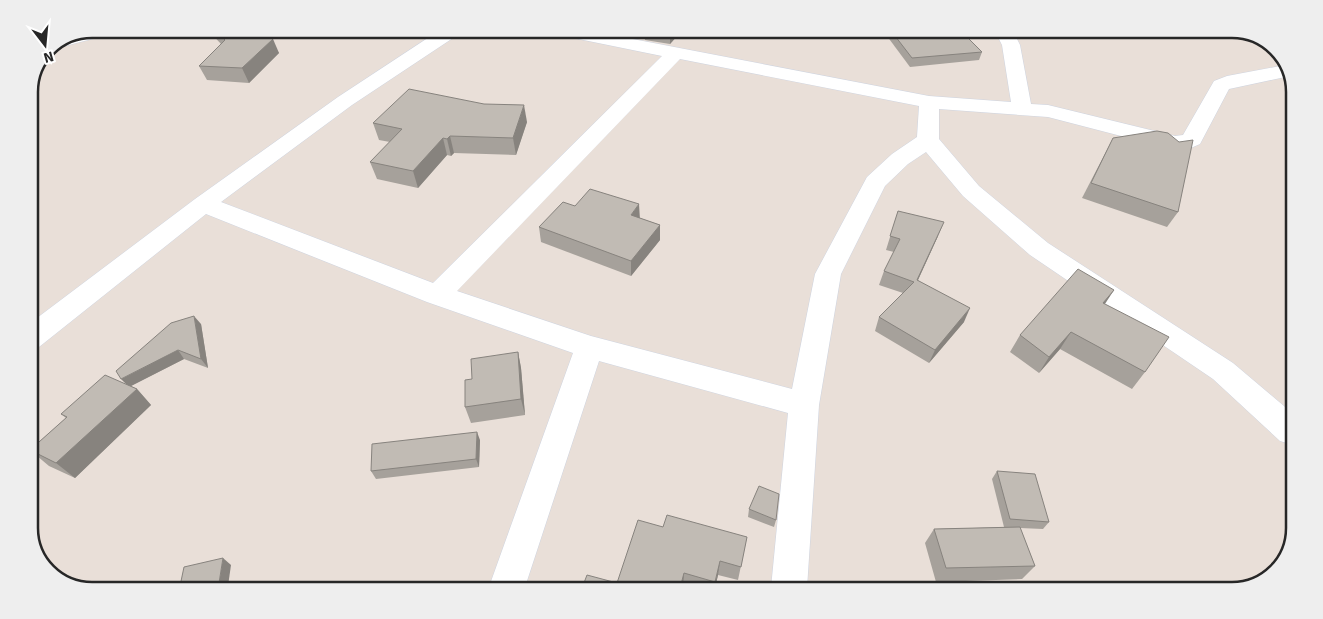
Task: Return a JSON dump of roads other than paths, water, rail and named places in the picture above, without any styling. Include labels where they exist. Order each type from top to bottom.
[{"type":"street","points":[[38,332],[203,204],[345,101],[441,38]]},
{"type":"street","points":[[601,38],[929,102],[1048,111],[1175,143],[1186,142],[1192,139],[1221,85],[1227,82],[1282,72]]},
{"type":"street","points":[[1007,38],[1011,46],[1022,108]]},
{"type":"street","points":[[437,295],[676,52]]},
{"type":"street","points":[[929,102],[928,140],[971,191],[1040,249],[1224,371],[1286,425]]},
{"type":"street","points":[[789,582],[804,405],[828,274],[875,182],[900,159],[928,140]]},
{"type":"street","points":[[203,204],[437,295],[589,347],[804,405]]},
{"type":"street","points":[[509,582],[589,347]]}]
